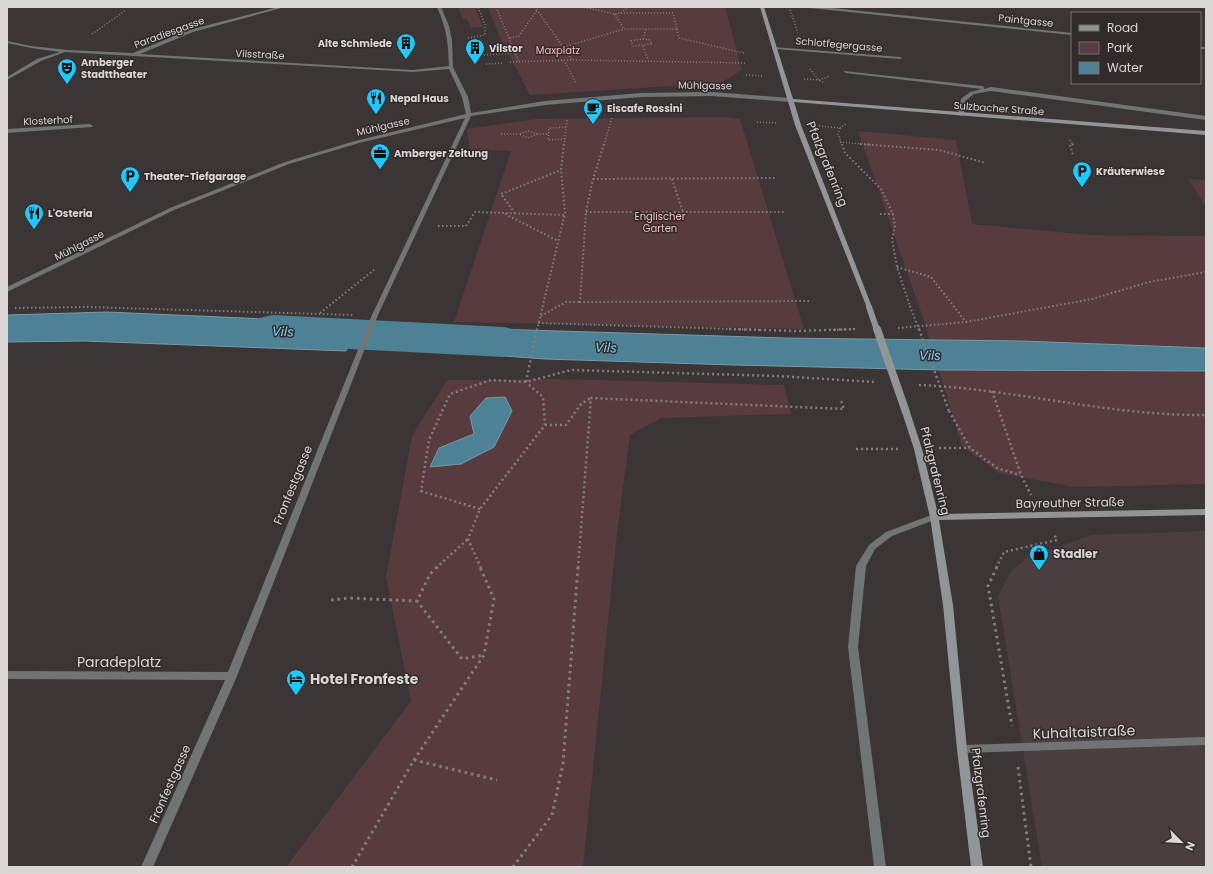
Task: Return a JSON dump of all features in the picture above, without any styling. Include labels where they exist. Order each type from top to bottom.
[{"type":"main road","name":"Pfalzgrafenring","points":[[762,7],[776,48],[798,125],[869,307],[918,449],[934,517],[948,605],[962,749],[977,867]]},
{"type":"main road","name":"Sulzbacher Straße","points":[[790,100],[1206,133]]},
{"type":"main road","name":"Bayreuther Straße","points":[[934,517],[1206,512]]},
{"type":"street","name":"Paradiesgasse","points":[[132,55],[191,31],[283,7]]},
{"type":"street","points":[[439,7],[447,26],[450,40],[451,67],[466,97],[469,115]]},
{"type":"street","name":"Paintgasse","points":[[810,7],[1071,34]]},
{"type":"street","name":"Vilsstraße","points":[[7,42],[31,47],[68,51],[413,71],[451,67]]},
{"type":"street","name":"Schlotfegergasse","points":[[776,48],[900,58]]},
{"type":"street","points":[[7,79],[40,60],[68,51]]},
{"type":"street","points":[[846,72],[991,89],[1206,118]]},
{"type":"street","points":[[961,114],[963,100],[972,92],[991,89]]},
{"type":"street","name":"Mühlgasse","points":[[7,290],[172,209],[287,163],[357,142],[469,115],[545,103],[641,95],[725,95],[790,100]]},
{"type":"street","name":"Fronfestgasse","points":[[147,867],[232,676],[375,315],[469,115]]},
{"type":"street","name":"Klosterhof","points":[[7,131],[90,126]]},
{"type":"street","points":[[880,867],[853,646],[861,566],[872,547],[890,534],[934,517]]},
{"type":"street","name":"Paradeplatz","points":[[7,675],[232,676]]},
{"type":"street","name":"Kuhaltaistraße","points":[[962,749],[1206,741]]},
{"type":"path","points":[[450,40],[485,36],[485,25],[478,7]]},
{"type":"path","points":[[496,7],[519,62]]},
{"type":"path","points":[[535,7],[572,60]]},
{"type":"path","points":[[584,7],[614,14],[673,13],[679,38],[744,53]]},
{"type":"path","points":[[621,13],[628,7]]},
{"type":"path","points":[[68,51],[126,10]]},
{"type":"path","points":[[510,38],[519,36],[536,10]]},
{"type":"path","points":[[614,14],[624,29]]},
{"type":"path","points":[[564,48],[624,29],[677,29]]},
{"type":"path","points":[[643,39],[646,29]]},
{"type":"path","points":[[643,39],[650,40],[652,44],[633,46],[631,41],[643,39]]},
{"type":"path","points":[[643,46],[648,60]]},
{"type":"path","points":[[450,57],[516,53]]},
{"type":"path","points":[[510,62],[564,60],[648,60],[746,63]]},
{"type":"path","points":[[564,60],[577,84]]},
{"type":"path","points":[[486,64],[503,63]]},
{"type":"path","points":[[580,302],[586,212],[593,179],[613,112]]},
{"type":"path","points":[[526,382],[538,323],[541,317],[564,215],[561,170],[568,113]]},
{"type":"path","points":[[565,139],[548,140],[549,128],[566,127]]},
{"type":"path","points":[[840,128],[838,134],[845,153],[881,189],[893,214],[895,226],[892,239],[897,267],[949,411],[970,448],[997,468],[1021,475],[992,391]]},
{"type":"path","points":[[500,134],[519,134],[528,131],[537,134],[549,134]]},
{"type":"path","points":[[519,134],[528,138],[537,134]]},
{"type":"path","points":[[840,142],[939,150],[986,163]]},
{"type":"path","points":[[1070,145],[1073,155]]},
{"type":"path","points":[[515,213],[501,194],[561,170]]},
{"type":"path","points":[[672,178],[683,212]]},
{"type":"path","points":[[593,179],[776,178]]},
{"type":"path","points":[[417,226],[466,226],[475,212],[564,215]]},
{"type":"path","points":[[586,212],[785,212]]},
{"type":"path","points":[[503,213],[558,241]]},
{"type":"path","points":[[880,214],[893,214]]},
{"type":"path","points":[[319,314],[380,265]]},
{"type":"path","points":[[897,267],[931,277],[966,322]]},
{"type":"path","points":[[541,317],[566,302],[810,301]]},
{"type":"path","points":[[7,308],[87,307],[346,314]]},
{"type":"path","points":[[480,509],[421,491],[429,440],[450,394],[491,380],[526,382],[571,370],[778,376],[879,382]]},
{"type":"path","points":[[417,601],[430,574],[468,539],[480,509],[545,425],[544,397],[526,382]]},
{"type":"path","points":[[918,385],[992,391],[1109,410],[1180,416],[1206,415]]},
{"type":"path","points":[[545,425],[566,425],[580,404],[591,398],[844,409],[842,400]]},
{"type":"path","points":[[513,867],[552,815],[563,764],[591,398]]},
{"type":"path","points":[[352,867],[414,760],[484,655],[494,599],[468,539]]},
{"type":"path","points":[[1030,867],[1015,748],[988,586],[1004,552],[1057,540]]},
{"type":"path","points":[[330,600],[350,598],[417,601],[462,659],[484,655]]},
{"type":"path","points":[[414,760],[497,780]]},
{"type":"shaded area","points":[[1206,531],[1206,867],[1042,867],[998,596],[1010,573],[1025,559],[1091,535]]},
{"type":"green space","points":[[458,7],[475,7],[483,27],[471,28],[467,19],[463,19]]},
{"type":"green space","name":"Maxplatz","points":[[488,7],[725,7],[742,70],[721,83],[530,95],[499,35]]},
{"type":"green space","name":"Englischer Garten","points":[[726,117],[740,119],[804,329],[454,322],[511,151],[470,149],[467,129],[536,119]]},
{"type":"green space","points":[[858,131],[956,140],[972,224],[1090,235],[1206,236],[1206,484],[1075,487],[999,473],[962,446],[921,312]]},
{"type":"green space","points":[[1188,179],[1206,180],[1206,207]]},
{"type":"green space","points":[[557,379],[784,385],[791,414],[661,418],[630,435],[617,533],[583,867],[286,867],[411,701],[386,577],[412,436],[447,380]]},
{"type":"water","points":[[107,312],[357,323],[346,351],[84,341],[7,342],[7,315]]},
{"type":"water","points":[[430,327],[785,338],[1021,341],[1206,348],[1206,371],[942,370],[545,359],[421,350]]},
{"type":"water","points":[[505,397],[512,411],[494,447],[461,464],[430,467],[439,448],[474,434],[470,416],[486,398]]},
{"type":"waterway","name":"Vils","points":[[273,330],[504,342]]},
{"type":"place","name":"Alte Schmiede","points":[[406,60]]},
{"type":"place","name":"Vilstor","points":[[475,65]]},
{"type":"place","name":"Amberger Stadttheater","points":[[67,85]]},
{"type":"place","name":"Nepal Haus","points":[[376,115]]},
{"type":"place","name":"Eiscafe Rossini","points":[[593,125]]},
{"type":"place","name":"Amberger Zeitung","points":[[380,170]]},
{"type":"place","name":"Kräuterwiese","points":[[1082,188]]},
{"type":"place","name":"Theater-Tiefgarage","points":[[130,193]]},
{"type":"place","name":"L'Osteria","points":[[34,230]]},
{"type":"place","name":"Stadler","points":[[1039,571]]},
{"type":"place","name":"Hotel Fronfeste","points":[[296,696]]}]
